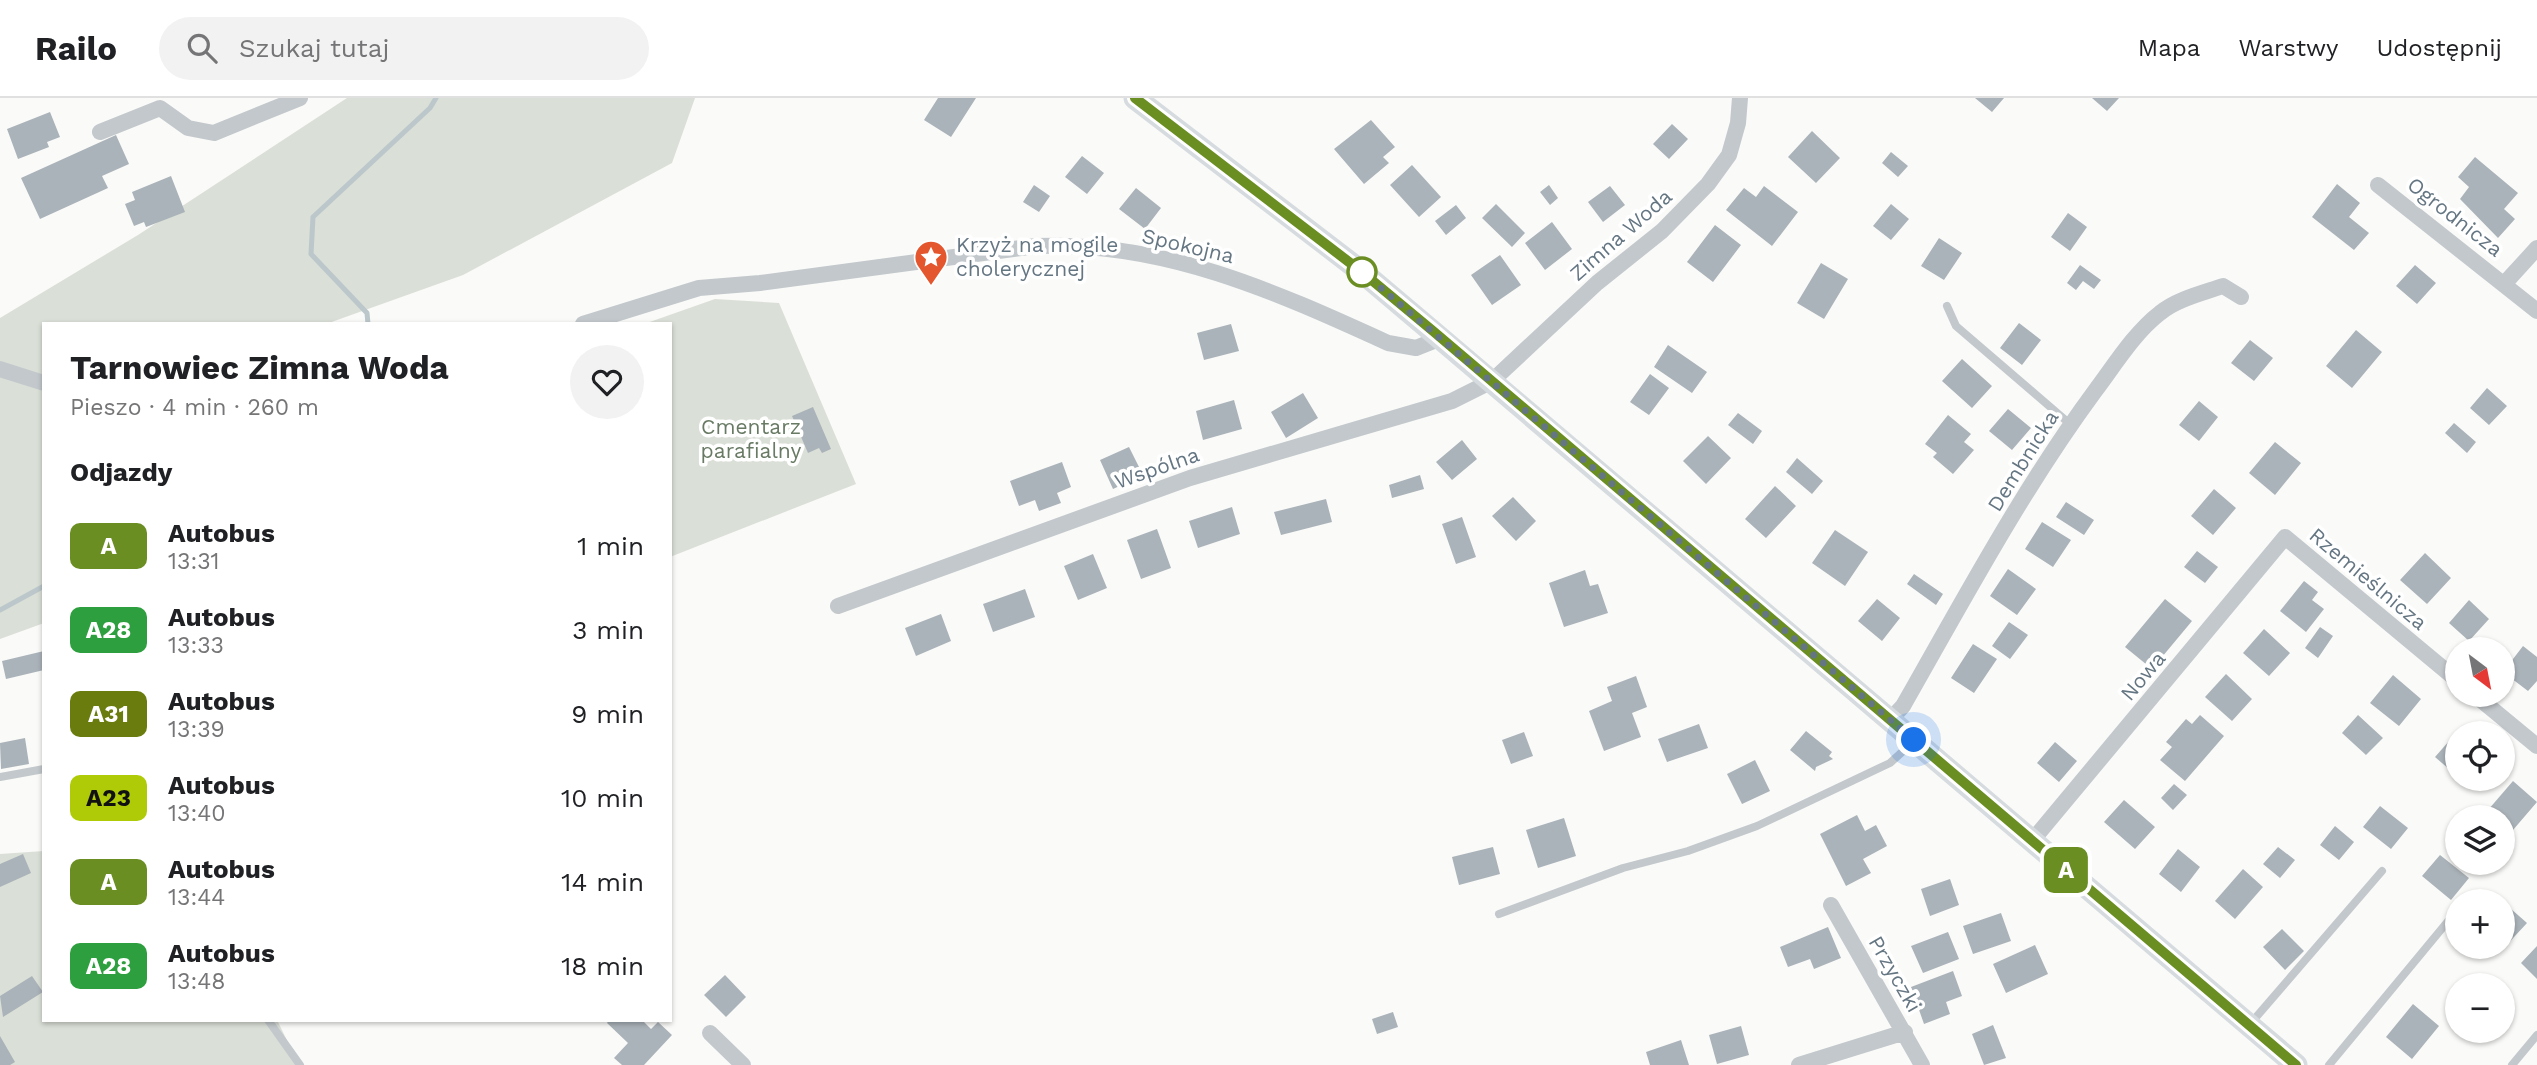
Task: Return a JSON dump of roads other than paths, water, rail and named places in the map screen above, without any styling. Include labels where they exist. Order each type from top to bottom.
[{"type":"main road","points":[[1135,98],[1362,272],[2296,1065]]},
{"type":"street","points":[[100,132],[160,108],[188,128],[214,133],[300,98]]},
{"type":"street","name":"Zimna Woda","points":[[1492,381],[1597,283],[1662,231],[1708,184],[1729,155],[1738,123],[1740,98]]},
{"type":"street","name":"Ogrodnicza","points":[[2378,185],[2537,311]]},
{"type":"street","name":"Spokojna","points":[[589,322],[698,288],[771,282],[1035,246],[1076,244],[1187,263],[1224,273],[1388,343],[1416,348],[1441,338]]},
{"type":"street","points":[[2505,283],[2537,248]]},
{"type":"street","name":"Dembnicka","points":[[1890,720],[1903,706],[1991,551],[2070,425],[2117,361],[2160,313],[2223,286],[2241,297]]},
{"type":"street","points":[[0,369],[42,382]]},
{"type":"street","name":"Wspólna","points":[[838,606],[1190,478],[1452,401],[1492,381]]},
{"type":"street","name":"Rzemieślnicza","points":[[2285,537],[2445,670]]},
{"type":"street","name":"Nowa","points":[[2032,841],[2285,537]]},
{"type":"street","points":[[2490,707],[2537,746]]},
{"type":"street","name":"Przyczki","points":[[1831,905],[1922,1065]]},
{"type":"street","points":[[1799,1065],[1905,1032]]},
{"type":"street","points":[[710,1033],[743,1065]]},
{"type":"lane","points":[[1947,306],[1956,326],[2070,425]]},
{"type":"lane","points":[[1499,914],[1623,868],[1688,851],[1756,826],[1890,763],[1914,740]]},
{"type":"lane","points":[[0,777],[42,769]]},
{"type":"lane","points":[[2249,1025],[2382,871]]},
{"type":"lane","points":[[2329,1065],[2445,925]]},
{"type":"lane","points":[[269,1022],[300,1065]]},
{"type":"lane","points":[[2512,1065],[2537,1035]]},
{"type":"waterway","name":"Zimna Woda","points":[[368,322],[367,313],[311,254],[313,217],[430,108],[436,98]]},
{"type":"waterway","name":"Zimna Woda","points":[[0,610],[42,587]]},
{"type":"place","name":"Krzyż na mogile cholerycznej","points":[[931,287]]},
{"type":"park label","name":"Cmentarz parafialny","points":[[751,439]]}]
